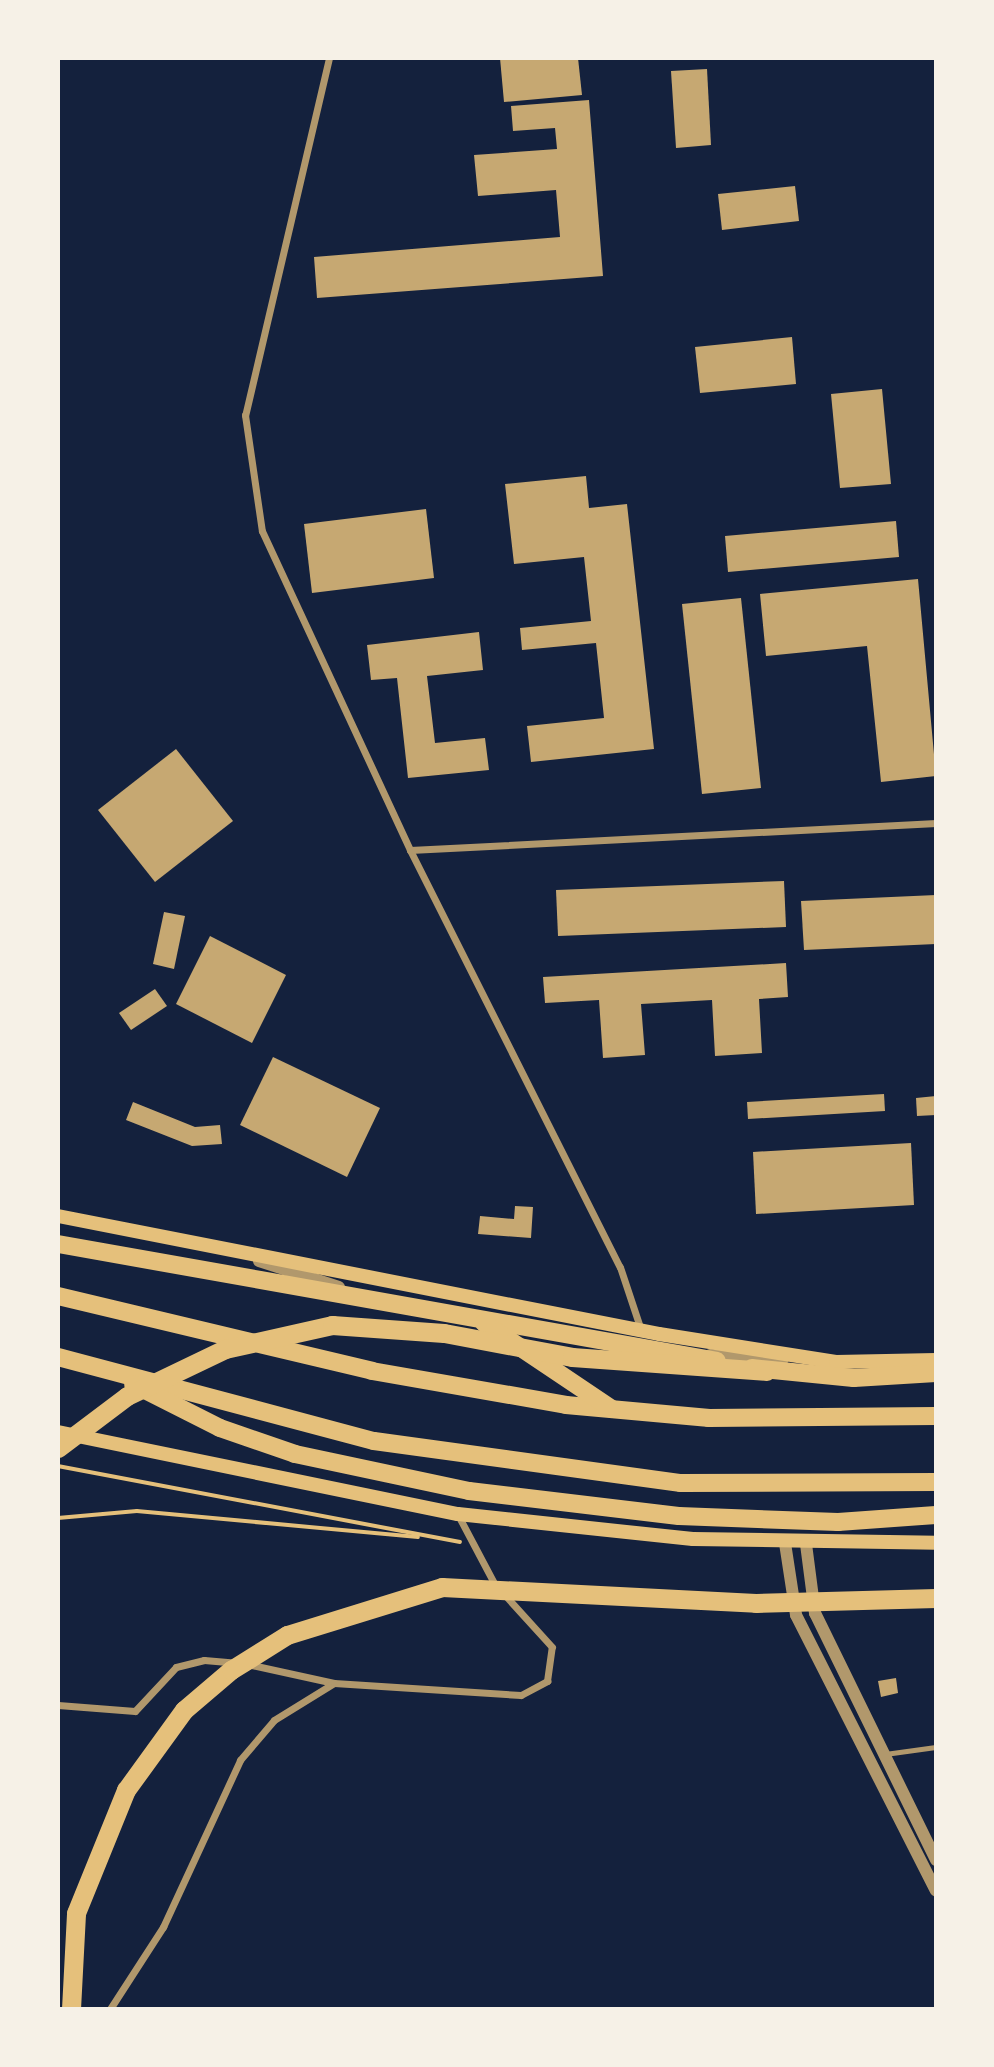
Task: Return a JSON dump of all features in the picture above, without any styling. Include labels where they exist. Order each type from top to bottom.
[{"type":"highway","points":[[58,1244],[582,1333],[766,1371]]},
{"type":"highway","points":[[58,1296],[372,1371],[614,1411],[834,1421],[936,1416]]},
{"type":"highway","points":[[484,1323],[614,1411]]},
{"type":"highway","points":[[58,1448],[127,1396],[225,1349],[332,1325],[444,1333],[572,1357],[854,1378],[936,1373]]},
{"type":"highway","points":[[58,1357],[401,1445],[681,1483],[936,1482]]},
{"type":"highway","points":[[102,1368],[220,1428],[295,1454],[469,1491],[679,1516],[838,1522],[936,1515]]},
{"type":"highway","points":[[71,2009],[76,1913],[126,1790],[184,1710],[231,1670],[288,1635],[442,1587],[756,1603],[936,1598]]},
{"type":"main road","points":[[58,1216],[198,1241],[641,1330],[836,1362],[936,1360]]},
{"type":"main road","points":[[58,1432],[458,1514],[785,1543],[936,1543]]},
{"type":"street","points":[[329,58],[245,415],[262,531],[410,850],[620,1268],[641,1330]]},
{"type":"street","points":[[410,850],[936,823]]},
{"type":"street","points":[[198,1241],[336,1286],[484,1323],[624,1351],[836,1362]]},
{"type":"street","points":[[58,1705],[135,1711],[176,1667],[204,1660],[334,1683],[521,1695],[547,1681],[552,1647],[488,1576],[458,1514]]},
{"type":"street","points":[[785,1543],[796,1615],[936,1891]]},
{"type":"street","points":[[806,1544],[815,1613],[882,1755],[936,1860]]},
{"type":"street","points":[[110,2009],[163,1927],[240,1760],[274,1720],[334,1683]]},
{"type":"lane","points":[[882,1755],[936,1746]]},
{"type":"path","points":[[58,1466],[472,1544]]},
{"type":"path","points":[[58,1518],[137,1511],[330,1525],[472,1544]]},
{"type":"building","points":[[500,58],[578,58],[582,95],[504,102]]},
{"type":"building","points":[[707,69],[711,145],[676,148],[671,71]]},
{"type":"building","points":[[589,100],[603,276],[317,298],[314,257],[560,237],[556,190],[478,196],[474,155],[557,149],[555,128],[513,131],[511,106]]},
{"type":"building","points":[[795,186],[799,221],[722,230],[718,194]]},
{"type":"building","points":[[792,337],[796,384],[700,393],[695,347]]},
{"type":"building","points":[[882,389],[891,484],[840,488],[831,394]]},
{"type":"building","points":[[586,476],[589,508],[627,504],[654,749],[531,762],[527,726],[604,718],[596,643],[522,650],[520,628],[591,621],[584,557],[514,564],[505,484]]},
{"type":"building","points":[[426,509],[434,578],[312,593],[304,524]]},
{"type":"building","points":[[896,521],[899,557],[728,572],[725,536]]},
{"type":"building","points":[[918,579],[936,776],[881,782],[867,646],[766,656],[760,594]]},
{"type":"building","points":[[741,598],[761,788],[702,794],[682,604]]},
{"type":"building","points":[[479,632],[483,670],[427,676],[435,743],[485,738],[489,770],[408,778],[397,678],[371,680],[367,645]]},
{"type":"building","points":[[176,749],[233,821],[155,882],[98,810]]},
{"type":"building","points":[[784,881],[786,927],[558,936],[556,890]]},
{"type":"building","points":[[936,895],[936,944],[804,950],[801,901]]},
{"type":"building","points":[[164,912],[185,916],[174,969],[153,964]]},
{"type":"building","points":[[210,936],[286,975],[252,1043],[176,1004]]},
{"type":"building","points":[[786,963],[788,997],[759,999],[762,1053],[715,1056],[712,1000],[641,1004],[645,1055],[603,1058],[599,1000],[545,1003],[543,977]]},
{"type":"building","points":[[155,989],[167,1006],[131,1030],[119,1013]]},
{"type":"building","points":[[273,1057],[380,1108],[347,1177],[240,1125]]},
{"type":"building","points":[[884,1094],[885,1111],[748,1119],[747,1102]]},
{"type":"building","points":[[936,1096],[936,1115],[917,1116],[916,1098]]},
{"type":"building","points":[[133,1102],[195,1127],[220,1125],[222,1144],[192,1146],[126,1120]]},
{"type":"building","points":[[911,1143],[914,1205],[756,1214],[753,1152]]},
{"type":"building","points":[[515,1206],[533,1207],[531,1238],[478,1234],[480,1216],[514,1219]]},
{"type":"building","points":[[896,1678],[898,1693],[881,1697],[878,1681]]}]
